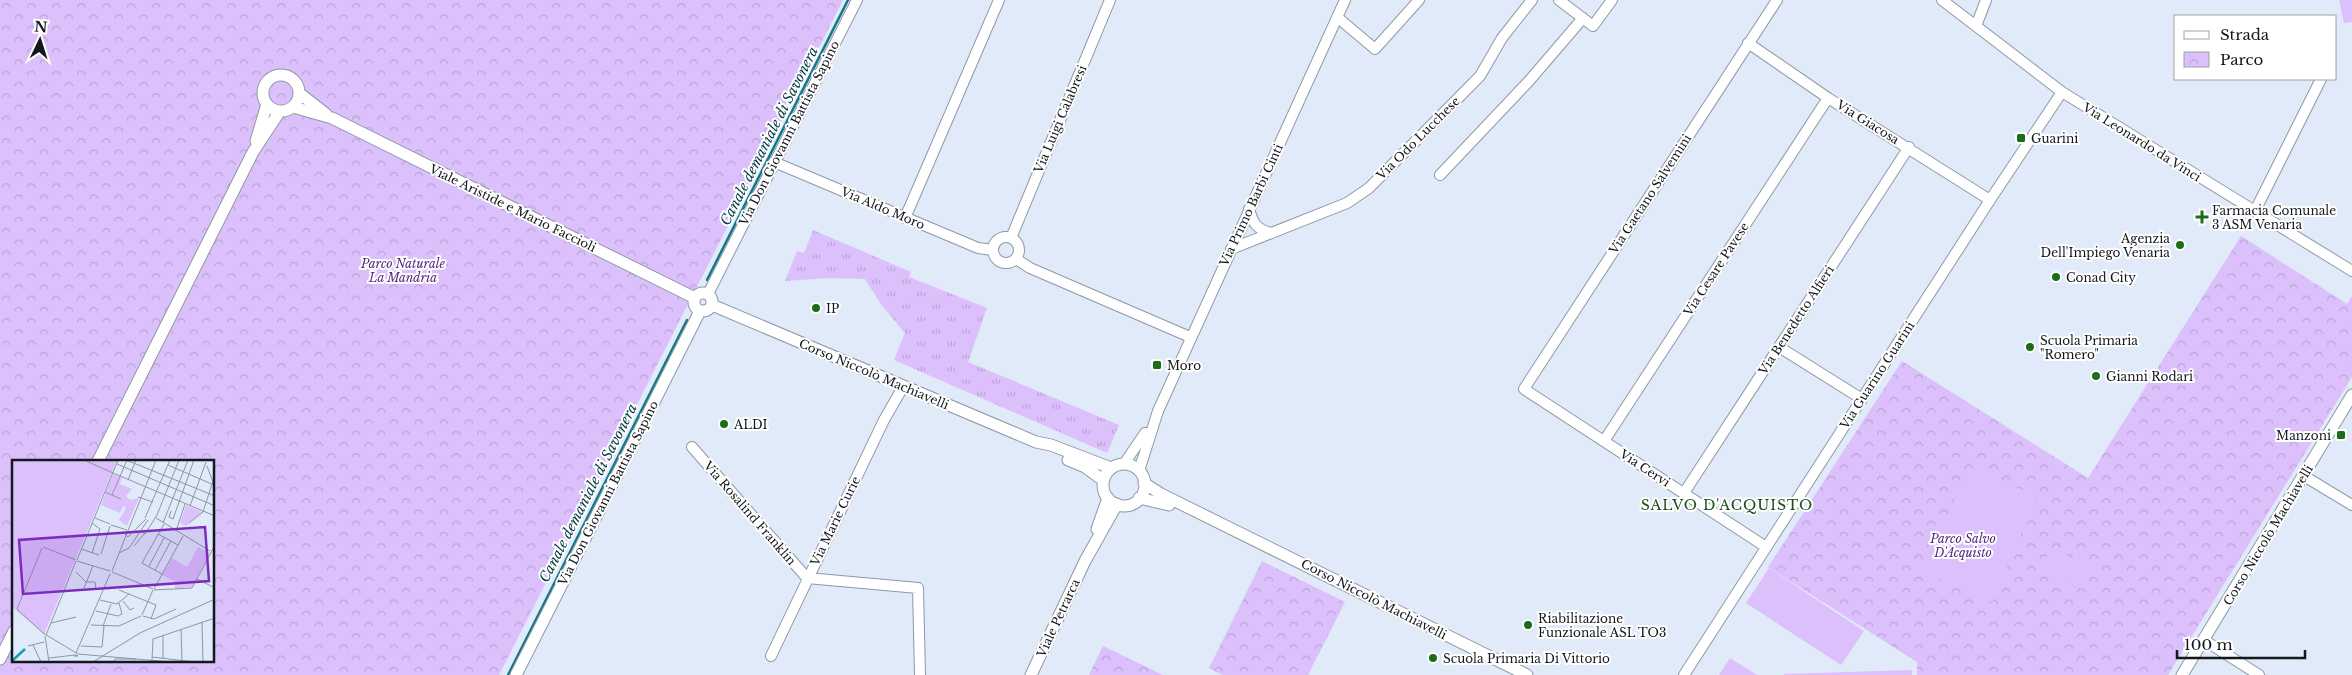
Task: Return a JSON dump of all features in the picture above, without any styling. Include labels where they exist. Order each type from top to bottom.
[{"type":"street","name":"Via Don Giovanni Battista Sapino","points":[[708,294],[857,0]]},
{"type":"street","points":[[905,218],[999,0]]},
{"type":"street","name":"Via Luigi Calabresi","points":[[1011,238],[1110,0]]},
{"type":"street","name":"Via Primo Barbi Cinti","points":[[1139,471],[1144,448],[1158,411],[1190,337],[1345,0]]},
{"type":"street","points":[[1337,17],[1375,49],[1419,0]]},
{"type":"street","name":"Via Odo Lucchese","points":[[1231,249],[1347,203],[1369,188],[1480,76],[1502,38],[1532,0]]},
{"type":"street","points":[[1559,0],[1593,26],[1612,0]]},
{"type":"street","name":"Via Gaetano Salvemini","points":[[1524,389],[1777,0]]},
{"type":"street","name":"Via Leonardo da Vinci","points":[[1942,0],[2062,92],[2352,271]]},
{"type":"street","points":[[1976,26],[1986,0]]},
{"type":"street","points":[[1440,175],[1529,82],[1583,18]]},
{"type":"street","name":"Via Giacosa","points":[[1748,43],[1828,98],[1990,200]]},
{"type":"street","points":[[99,460],[253,152],[280,111],[293,107],[299,93],[295,82],[290,78],[278,75],[264,86],[263,92],[267,104],[253,152]]},
{"type":"street","points":[[2255,211],[2320,80]]},
{"type":"street","name":"Via Guarino Guarini","points":[[1684,675],[1990,200],[2062,92]]},
{"type":"street","name":"Viale Aristide e Mario Faccioli","points":[[299,93],[332,118]]},
{"type":"street","name":"Via Cesare Pavese","points":[[1604,441],[1828,98]]},
{"type":"street","points":[[267,104],[280,111]]},
{"type":"street","name":"Viale Aristide e Mario Faccioli","points":[[293,107],[332,118],[695,298]]},
{"type":"street","name":"Via Benedetto Alfieri","points":[[1684,493],[1909,148]]},
{"type":"street","name":"Via Aldo Moro","points":[[774,162],[978,248],[993,250]]},
{"type":"street","points":[[1249,209],[1253,222],[1260,230],[1270,233]]},
{"type":"street","points":[[1011,238],[1019,247],[1016,259],[1010,263],[1002,263],[995,258],[993,250],[999,240],[1011,238]]},
{"type":"street","points":[[1016,259],[1030,268],[1105,302],[1190,337]]},
{"type":"street","points":[[699,293],[708,294],[712,298],[712,305],[706,311],[700,311],[694,304],[695,298],[699,293]]},
{"type":"street","name":"Corso Niccolò Machiavelli","points":[[712,305],[1036,442],[1052,445],[1111,468]]},
{"type":"street","name":"Via Don Giovanni Battista Sapino","points":[[516,675],[700,311]]},
{"type":"street","points":[[1779,347],[1862,399]]},
{"type":"street","name":"Via Marie Curie","points":[[771,656],[884,420],[904,387]]},
{"type":"street","name":"Via Cervi","points":[[1524,389],[1766,547]]},
{"type":"street","name":"Corso Niccolò Machiavelli","points":[[2182,675],[2352,395]]},
{"type":"street","name":"Via Primo Barbi Cinti","points":[[1124,464],[1158,411]]},
{"type":"street","name":"Corso Niccolò Machiavelli","points":[[1036,442],[1049,452],[1090,470],[1103,480]]},
{"type":"street","name":"Via Rosalind Franklin","points":[[692,447],[807,578]]},
{"type":"street","points":[[1124,464],[1139,471],[1144,483],[1139,498],[1129,504],[1113,501],[1103,489],[1103,480],[1111,468],[1124,464]]},
{"type":"street","points":[[2304,476],[2352,505]]},
{"type":"street","name":"Corso Niccolò Machiavelli","points":[[1144,483],[1161,494],[1222,522],[1526,675]]},
{"type":"street","name":"Corso Niccolò Machiavelli","points":[[1139,498],[1157,500],[1222,522]]},
{"type":"street","name":"Viale Petrarca","points":[[1031,675],[1113,501]]},
{"type":"street","points":[[807,578],[918,588],[920,675]]},
{"type":"street","points":[[0,659],[12,635]]},
{"type":"street","points":[[2204,640],[2259,675]]},
{"type":"street","name":"Via Guarino Guarini","points":[[1680,675],[1694,658]]},
{"type":"green space","name":"Parco Naturale La Mandria","points":[[0,0],[843,0],[499,675],[0,675]]},
{"type":"green space","points":[[2339,0],[2352,0],[2352,22],[2344,23]]},
{"type":"green space","points":[[813,230],[911,272],[909,277],[987,308],[968,362],[1119,425],[1107,453],[894,360],[905,333],[882,306],[865,279],[830,278],[785,281],[797,251],[804,253]]},
{"type":"green space","name":"Parco Salvo D'Acquisto","points":[[2241,236],[2347,304],[2352,296],[2352,377],[2168,675],[1917,675],[1917,662],[1768,567],[1902,361],[2088,478]]},
{"type":"green space","points":[[1968,467],[2037,496],[1992,602],[1923,572]]},
{"type":"green space","points":[[2050,548],[2092,566],[2082,589],[2040,571]]},
{"type":"green space","points":[[1262,561],[1345,602],[1308,675],[1222,675],[1209,668]]},
{"type":"green space","points":[[1769,568],[1864,631],[1841,665],[1746,603]]},
{"type":"green space","points":[[1103,646],[1163,675],[1089,675]]},
{"type":"green space","points":[[1730,658],[1757,675],[1719,675]]},
{"type":"green space","points":[[1912,670],[1912,675],[1784,675],[1784,674]]},
{"type":"waterway","name":"Canale demaniale di Savonera","points":[[707,280],[848,0]]},
{"type":"waterway","name":"Canale demaniale di Savonera","points":[[508,675],[687,320]]},
{"type":"place","name":"Guarini","points":[[2021,138]]},
{"type":"place","name":"Farmacia Comunale 3 ASM Venaria","points":[[2202,217]]},
{"type":"place","name":"Agenzia Dell'Impiego Venaria","points":[[2180,245]]},
{"type":"place","name":"Conad City","points":[[2056,277]]},
{"type":"place","name":"IP","points":[[816,308]]},
{"type":"place","name":"Scuola Primaria \"Romero\"","points":[[2030,347]]},
{"type":"place","name":"Moro","points":[[1157,365]]},
{"type":"place","name":"Gianni Rodari","points":[[2096,376]]},
{"type":"place","name":"ALDI","points":[[724,424]]},
{"type":"place","name":"Manzoni","points":[[2341,435]]},
{"type":"place","name":"Riabilitazione Funzionale ASL TO3","points":[[1528,625]]},
{"type":"place","name":"Scuola Primaria Di Vittorio","points":[[1433,658]]},
{"type":"district","name":"SALVO D'ACQUISTO","points":[[1727,505]]}]
